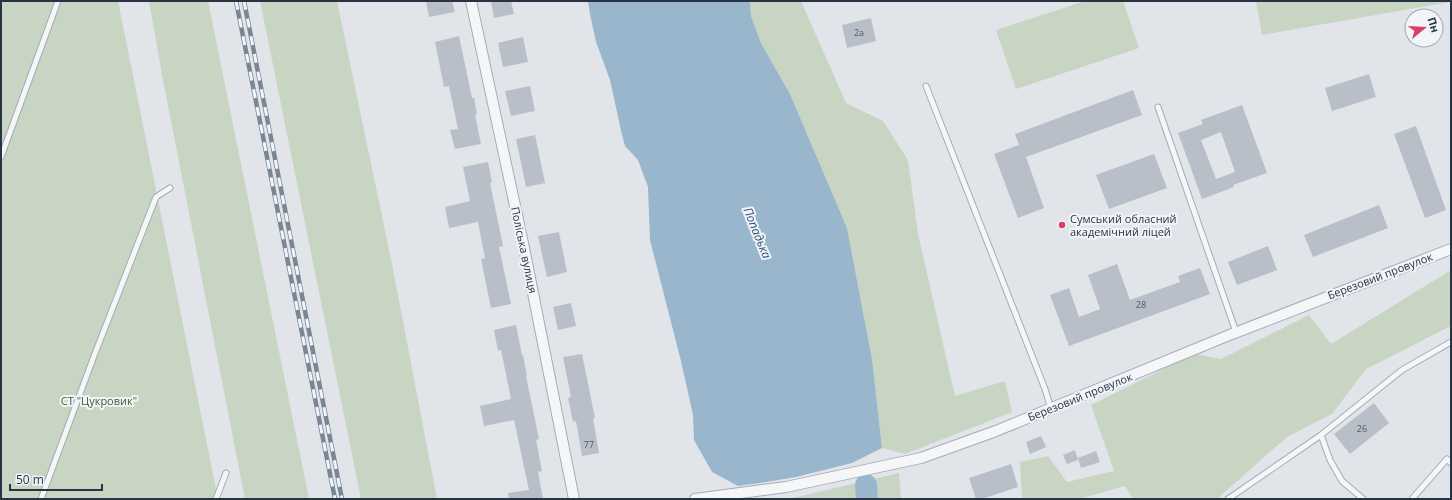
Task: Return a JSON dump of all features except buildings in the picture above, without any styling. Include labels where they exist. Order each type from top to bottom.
[{"type":"street","name":"Поліська вулиця","points":[[471,1],[523,243],[574,499]]},
{"type":"street","name":"Березовий провулок","points":[[695,499],[786,487],[920,458],[1051,409],[1236,332],[1451,249]]},
{"type":"lane","points":[[1,157],[58,1]]},
{"type":"lane","points":[[926,86],[1045,389],[1051,409]]},
{"type":"lane","points":[[1158,107],[1236,332]]},
{"type":"lane","points":[[41,499],[91,363],[156,197],[170,188]]},
{"type":"lane","points":[[1228,499],[1321,435],[1402,370],[1451,342]]},
{"type":"lane","points":[[1321,435],[1330,460],[1342,481],[1363,499]]},
{"type":"lane","points":[[1412,499],[1447,459],[1451,463]]},
{"type":"lane","points":[[216,499],[226,473]]},
{"type":"green space","name":"СТ \"Цукровик\"","points":[[1,1],[118,1],[218,499],[1,499]]},
{"type":"green space","points":[[149,1],[208,1],[309,499],[245,499],[163,80]]},
{"type":"green space","points":[[260,1],[337,1],[392,264],[437,499],[361,499]]},
{"type":"green space","points":[[750,1],[801,1],[846,103],[883,121],[908,160],[918,234],[955,396],[1005,381],[1012,412],[905,454],[882,448],[872,359],[847,228],[790,94],[761,43],[751,16]]},
{"type":"green space","points":[[1085,1],[1123,1],[1139,48],[1016,89],[996,30]]},
{"type":"green space","points":[[1256,1],[1450,1],[1416,8],[1404,8],[1404,10],[1262,35]]},
{"type":"green space","points":[[1451,270],[1451,326],[1366,369],[1332,414],[1287,437],[1217,499],[1133,499],[1125,486],[1079,499],[1022,499],[1020,462],[1048,456],[1067,482],[1114,471],[1091,405],[1194,354],[1221,359],[1309,315],[1331,344]]},
{"type":"green space","points":[[899,473],[901,499],[786,499],[797,497]]},
{"type":"water","points":[[588,1],[750,1],[751,16],[761,43],[790,94],[847,228],[872,359],[882,448],[852,463],[796,477],[760,483],[738,486],[712,472],[694,440],[693,415],[681,361],[650,240],[648,187],[638,160],[625,146],[610,80],[596,42]]},
{"type":"waterway","name":"Попадька","points":[[866,485],[867,499]]},
{"type":"railway","points":[[236,1],[335,499]]},
{"type":"railway","points":[[244,1],[342,499]]},
{"type":"place","name":"Сумський обласний академічний ліцей","points":[[1062,225]]}]
